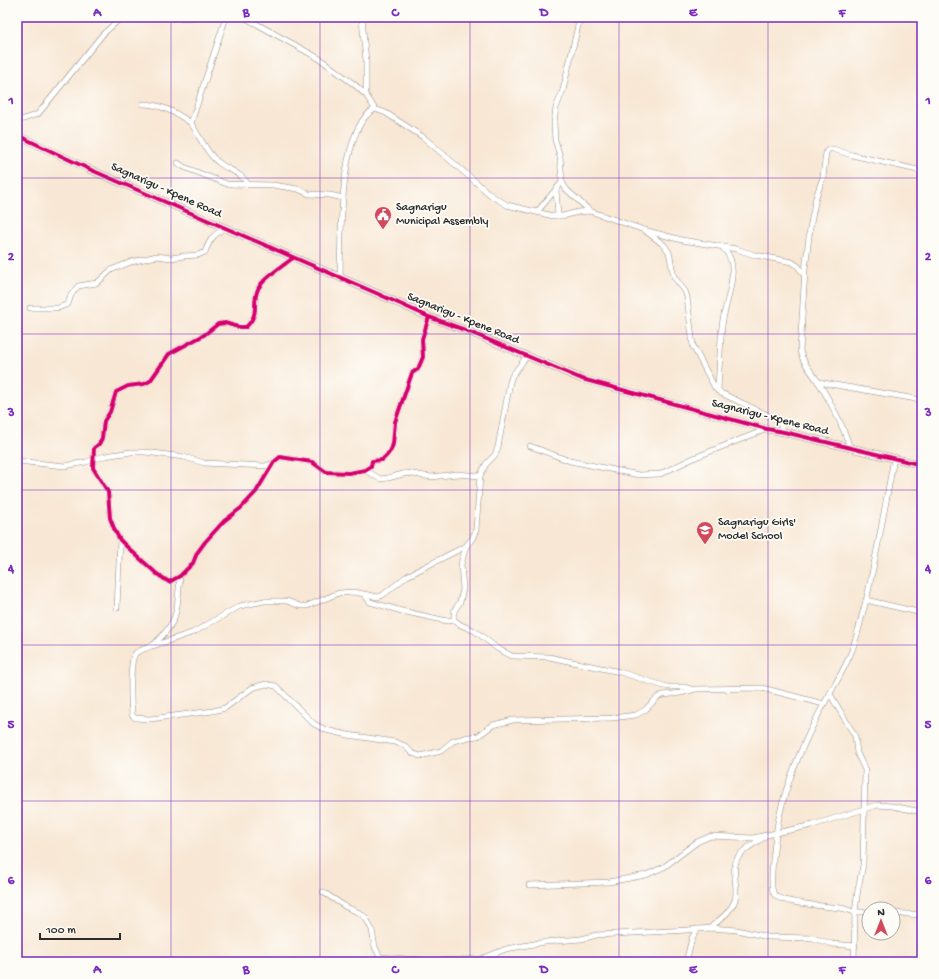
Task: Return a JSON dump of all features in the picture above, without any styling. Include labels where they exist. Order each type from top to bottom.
[{"type":"street","points":[[21,120],[38,114],[104,34],[122,17]]},
{"type":"street","points":[[170,17],[194,17]]},
{"type":"street","points":[[191,123],[226,17]]},
{"type":"street","points":[[244,17],[320,59],[355,85],[366,95],[375,109],[386,113],[423,137],[492,196],[507,205],[553,216],[563,216],[578,212],[590,211]]},
{"type":"street","points":[[362,17],[366,60],[366,95]]},
{"type":"street","points":[[580,17],[562,90],[556,108],[554,123],[560,156],[562,182],[566,189],[590,211],[644,230],[682,240],[736,249],[755,255],[792,262],[798,266],[804,275]]},
{"type":"street","points":[[142,104],[152,104],[176,113],[191,123],[209,152],[218,162],[243,177],[248,184]]},
{"type":"street","points":[[340,278],[343,198],[346,169],[359,127],[368,112],[375,109]]},
{"type":"street","name":"Sagnarigu - Kpene Road","points":[[17,135],[89,169],[429,317],[465,330],[582,379],[767,430],[784,432],[922,465]]},
{"type":"street","points":[[850,449],[841,424],[818,382],[803,361],[800,351],[804,275],[810,228],[816,197],[823,177],[826,152],[829,149],[833,149],[852,155],[922,171]]},
{"type":"street","points":[[178,163],[227,184],[273,185],[298,189],[309,194],[330,194],[343,198]]},
{"type":"street","points":[[537,212],[562,182]]},
{"type":"street","points":[[556,190],[558,216]]},
{"type":"street","points":[[30,308],[58,308],[68,304],[71,295],[78,286],[97,283],[111,270],[120,266],[157,256],[171,258],[198,255],[205,252],[214,234],[225,228]]},
{"type":"street","points":[[644,230],[664,245],[669,252],[674,277],[685,290],[687,297],[693,346],[715,388],[718,391],[778,420],[784,432]]},
{"type":"street","points":[[718,391],[723,319],[732,287],[731,258],[727,251],[722,247]]},
{"type":"street","points":[[274,462],[256,492],[241,508],[224,521],[197,553],[193,563],[180,576],[169,582],[120,540],[111,523],[108,492],[93,468],[92,460],[94,448],[99,444],[102,438],[104,422],[110,412],[116,392],[128,386],[144,384],[150,381],[169,354],[204,335],[218,324],[225,323],[238,327],[246,327],[255,315],[256,296],[259,288],[268,278],[293,258]]},
{"type":"street","points":[[17,461],[65,466],[131,452],[145,452],[184,458],[204,463],[265,466],[280,458],[286,458],[312,462],[326,472],[349,473],[365,470],[371,466],[372,461],[382,460],[387,455],[393,444],[395,422],[412,373],[418,369],[423,356],[422,339],[429,317]]},
{"type":"street","points":[[527,356],[512,376],[510,382],[498,447],[495,455],[486,464],[480,476],[476,530],[472,539],[466,546],[407,576],[383,595],[378,597],[354,592],[339,593],[308,606],[300,606],[287,601],[248,603],[194,632],[136,653],[133,659],[131,693],[132,715],[135,718],[150,719],[213,711],[225,708],[252,688],[266,684],[276,686],[314,724],[320,727],[338,733],[395,742],[405,746],[412,753],[420,756],[441,751],[453,741],[478,736],[493,725],[513,720],[612,718],[636,715],[645,710],[663,694],[681,693],[692,690],[762,688],[824,704]]},
{"type":"street","points":[[818,382],[922,400]]},
{"type":"street","points":[[530,446],[570,461],[639,475],[660,474],[696,457],[767,430]]},
{"type":"street","points":[[861,912],[784,900],[774,894],[772,887],[772,872],[776,833],[788,784],[800,754],[824,704],[840,678],[852,650],[872,576],[894,458]]},
{"type":"street","points":[[365,470],[380,479],[407,473],[431,477],[452,474],[480,476]]},
{"type":"street","points":[[117,608],[120,540]]},
{"type":"street","points":[[454,620],[454,611],[460,602],[463,589],[461,564],[466,546]]},
{"type":"street","points":[[151,647],[174,622],[178,605],[180,576]]},
{"type":"street","points":[[365,595],[370,602],[402,611],[447,621],[454,620],[475,631],[498,649],[512,656],[549,658],[620,672],[667,688],[685,688],[692,690]]},
{"type":"street","points":[[866,600],[922,613]]},
{"type":"street","points":[[830,694],[855,736],[857,753],[865,770],[863,865],[855,912],[854,962]]},
{"type":"street","points":[[529,885],[609,882],[655,872],[697,842],[711,836],[753,838],[766,836],[813,826],[882,805],[922,812]]},
{"type":"street","points":[[710,928],[730,909],[735,900],[735,876],[738,858],[744,851],[766,836]]},
{"type":"street","points":[[323,892],[366,918],[372,930],[375,947],[380,957]]},
{"type":"street","points":[[901,914],[922,915]]},
{"type":"street","points":[[374,962],[380,957],[436,961],[474,960],[487,957],[506,949],[545,942],[581,939],[597,935],[710,928],[737,930],[768,937],[813,938],[832,944],[855,946]]},
{"type":"street","points":[[686,962],[692,938],[697,930]]},
{"type":"cycle path","points":[[17,135],[89,169],[429,317],[465,330],[582,379],[767,429],[922,465]]},
{"type":"cycle path","points":[[293,258],[264,280],[256,295],[255,313],[251,322],[246,327],[238,327],[225,323],[218,324],[204,335],[169,354],[150,381],[144,384],[128,386],[116,392],[110,412],[104,421],[102,438],[99,444],[94,448],[93,468],[108,492],[110,518],[115,531],[125,545],[157,574],[169,582],[180,576],[193,563],[197,553],[205,542],[224,521],[241,508],[256,492],[274,462],[280,457],[312,462],[326,472],[349,473],[365,470],[371,466],[372,461],[382,460],[387,455],[393,444],[395,422],[412,373],[418,369],[423,357],[422,339],[429,317]]},
{"type":"place","name":"Sagnarigu Municipal Assembly","points":[[383,230]]},
{"type":"place","name":"Sagnarigu Girls' Model School","points":[[705,545]]}]
